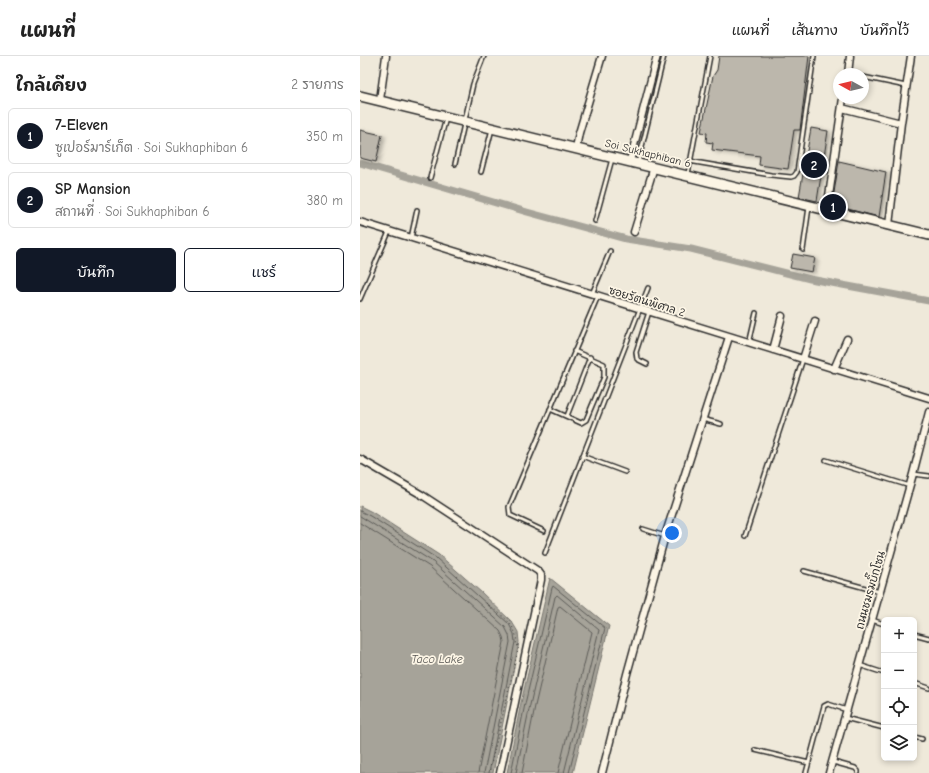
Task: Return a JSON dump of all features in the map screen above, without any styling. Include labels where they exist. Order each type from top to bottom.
[{"type":"street","points":[[380,100],[386,56]]},
{"type":"street","points":[[576,148],[579,132],[602,56]]},
{"type":"street","points":[[634,162],[657,56]]},
{"type":"street","points":[[849,68],[850,56]]},
{"type":"street","points":[[889,226],[901,122],[911,56]]},
{"type":"street","name":"Soi Sukhaphiban 6","points":[[360,96],[929,235]]},
{"type":"street","points":[[827,210],[842,104]]},
{"type":"street","points":[[842,108],[901,122]]},
{"type":"street","points":[[634,232],[654,167]]},
{"type":"street","name":"ซอยรัตนพิศาล 2","points":[[360,222],[929,398]]},
{"type":"street","points":[[773,350],[782,316]]},
{"type":"street","points":[[803,359],[815,321]]},
{"type":"street","points":[[602,773],[627,674],[665,536],[729,336]]},
{"type":"street","points":[[834,369],[847,339]]},
{"type":"street","name":"ถนนชมรมบิ๊กโซน","points":[[829,773],[913,474],[926,436],[929,412]]},
{"type":"street","points":[[360,458],[422,495],[538,571],[541,576],[500,773]]},
{"type":"lane","points":[[455,164],[473,84],[484,56]]},
{"type":"lane","points":[[634,162],[664,56]]},
{"type":"lane","points":[[687,176],[710,56]]},
{"type":"lane","points":[[689,161],[771,175],[791,177],[796,175],[814,56]]},
{"type":"lane","points":[[869,78],[907,86]]},
{"type":"lane","points":[[430,178],[446,117]]},
{"type":"lane","points":[[481,172],[492,128]]},
{"type":"lane","points":[[595,221],[612,157]]},
{"type":"lane","points":[[803,250],[809,206]]},
{"type":"lane","points":[[411,238],[417,210]]},
{"type":"lane","points":[[360,299],[389,232]]},
{"type":"lane","points":[[544,531],[510,515],[508,512],[509,507],[574,351],[610,251]]},
{"type":"lane","points":[[544,553],[648,288]]},
{"type":"lane","points":[[647,364],[637,359],[636,352],[649,312]]},
{"type":"lane","points":[[750,343],[756,313]]},
{"type":"lane","points":[[550,409],[581,423],[586,420],[602,382],[604,376],[604,364],[574,351]]},
{"type":"lane","points":[[567,416],[590,357]]},
{"type":"lane","points":[[745,536],[803,359]]},
{"type":"lane","points":[[702,419],[721,424]]},
{"type":"lane","points":[[582,456],[625,472]]},
{"type":"lane","points":[[826,460],[910,486]]},
{"type":"lane","points":[[913,474],[929,476]]},
{"type":"lane","points":[[643,529],[665,536]]},
{"type":"lane","points":[[804,571],[880,592]]},
{"type":"lane","points":[[872,620],[881,623]]},
{"type":"lane","points":[[917,635],[929,638]]},
{"type":"lane","points":[[859,665],[881,672]]},
{"type":"lane","points":[[917,684],[929,688]]},
{"type":"lane","points":[[806,773],[824,706],[828,704],[847,710]]},
{"type":"lane","points":[[845,718],[881,727]]},
{"type":"lane","points":[[917,738],[922,739]]},
{"type":"lane","points":[[755,750],[809,763]]},
{"type":"lane","points":[[833,762],[855,768],[858,773]]},
{"type":"path","points":[[486,604],[507,620],[515,633],[517,641],[516,645],[518,646],[489,773]]},
{"type":"water","name":"Taco Lake","points":[[360,506],[372,512],[439,555],[512,622],[518,632],[519,642],[493,773],[360,773]]},
{"type":"water","points":[[550,578],[609,626],[573,773],[507,773],[521,703]]},
{"type":"building","points":[[719,56],[809,56],[800,130],[794,130],[788,169],[759,165],[760,156],[712,150],[713,143],[706,142],[707,133],[701,132],[713,76],[717,70]]},
{"type":"building","points":[[811,128],[828,131],[817,201],[799,197]]},
{"type":"building","points":[[360,130],[382,135],[376,162],[360,158]]},
{"type":"building","points":[[839,161],[886,172],[879,217],[832,205]]},
{"type":"building","points":[[793,254],[815,258],[812,272],[790,268]]},
{"type":"waterway","points":[[360,163],[527,212],[626,239],[691,249],[810,279],[929,301]]},
{"type":"place","name":"SP Mansion","points":[[814,165]]},
{"type":"place","name":"7-Eleven","points":[[833,207]]}]
